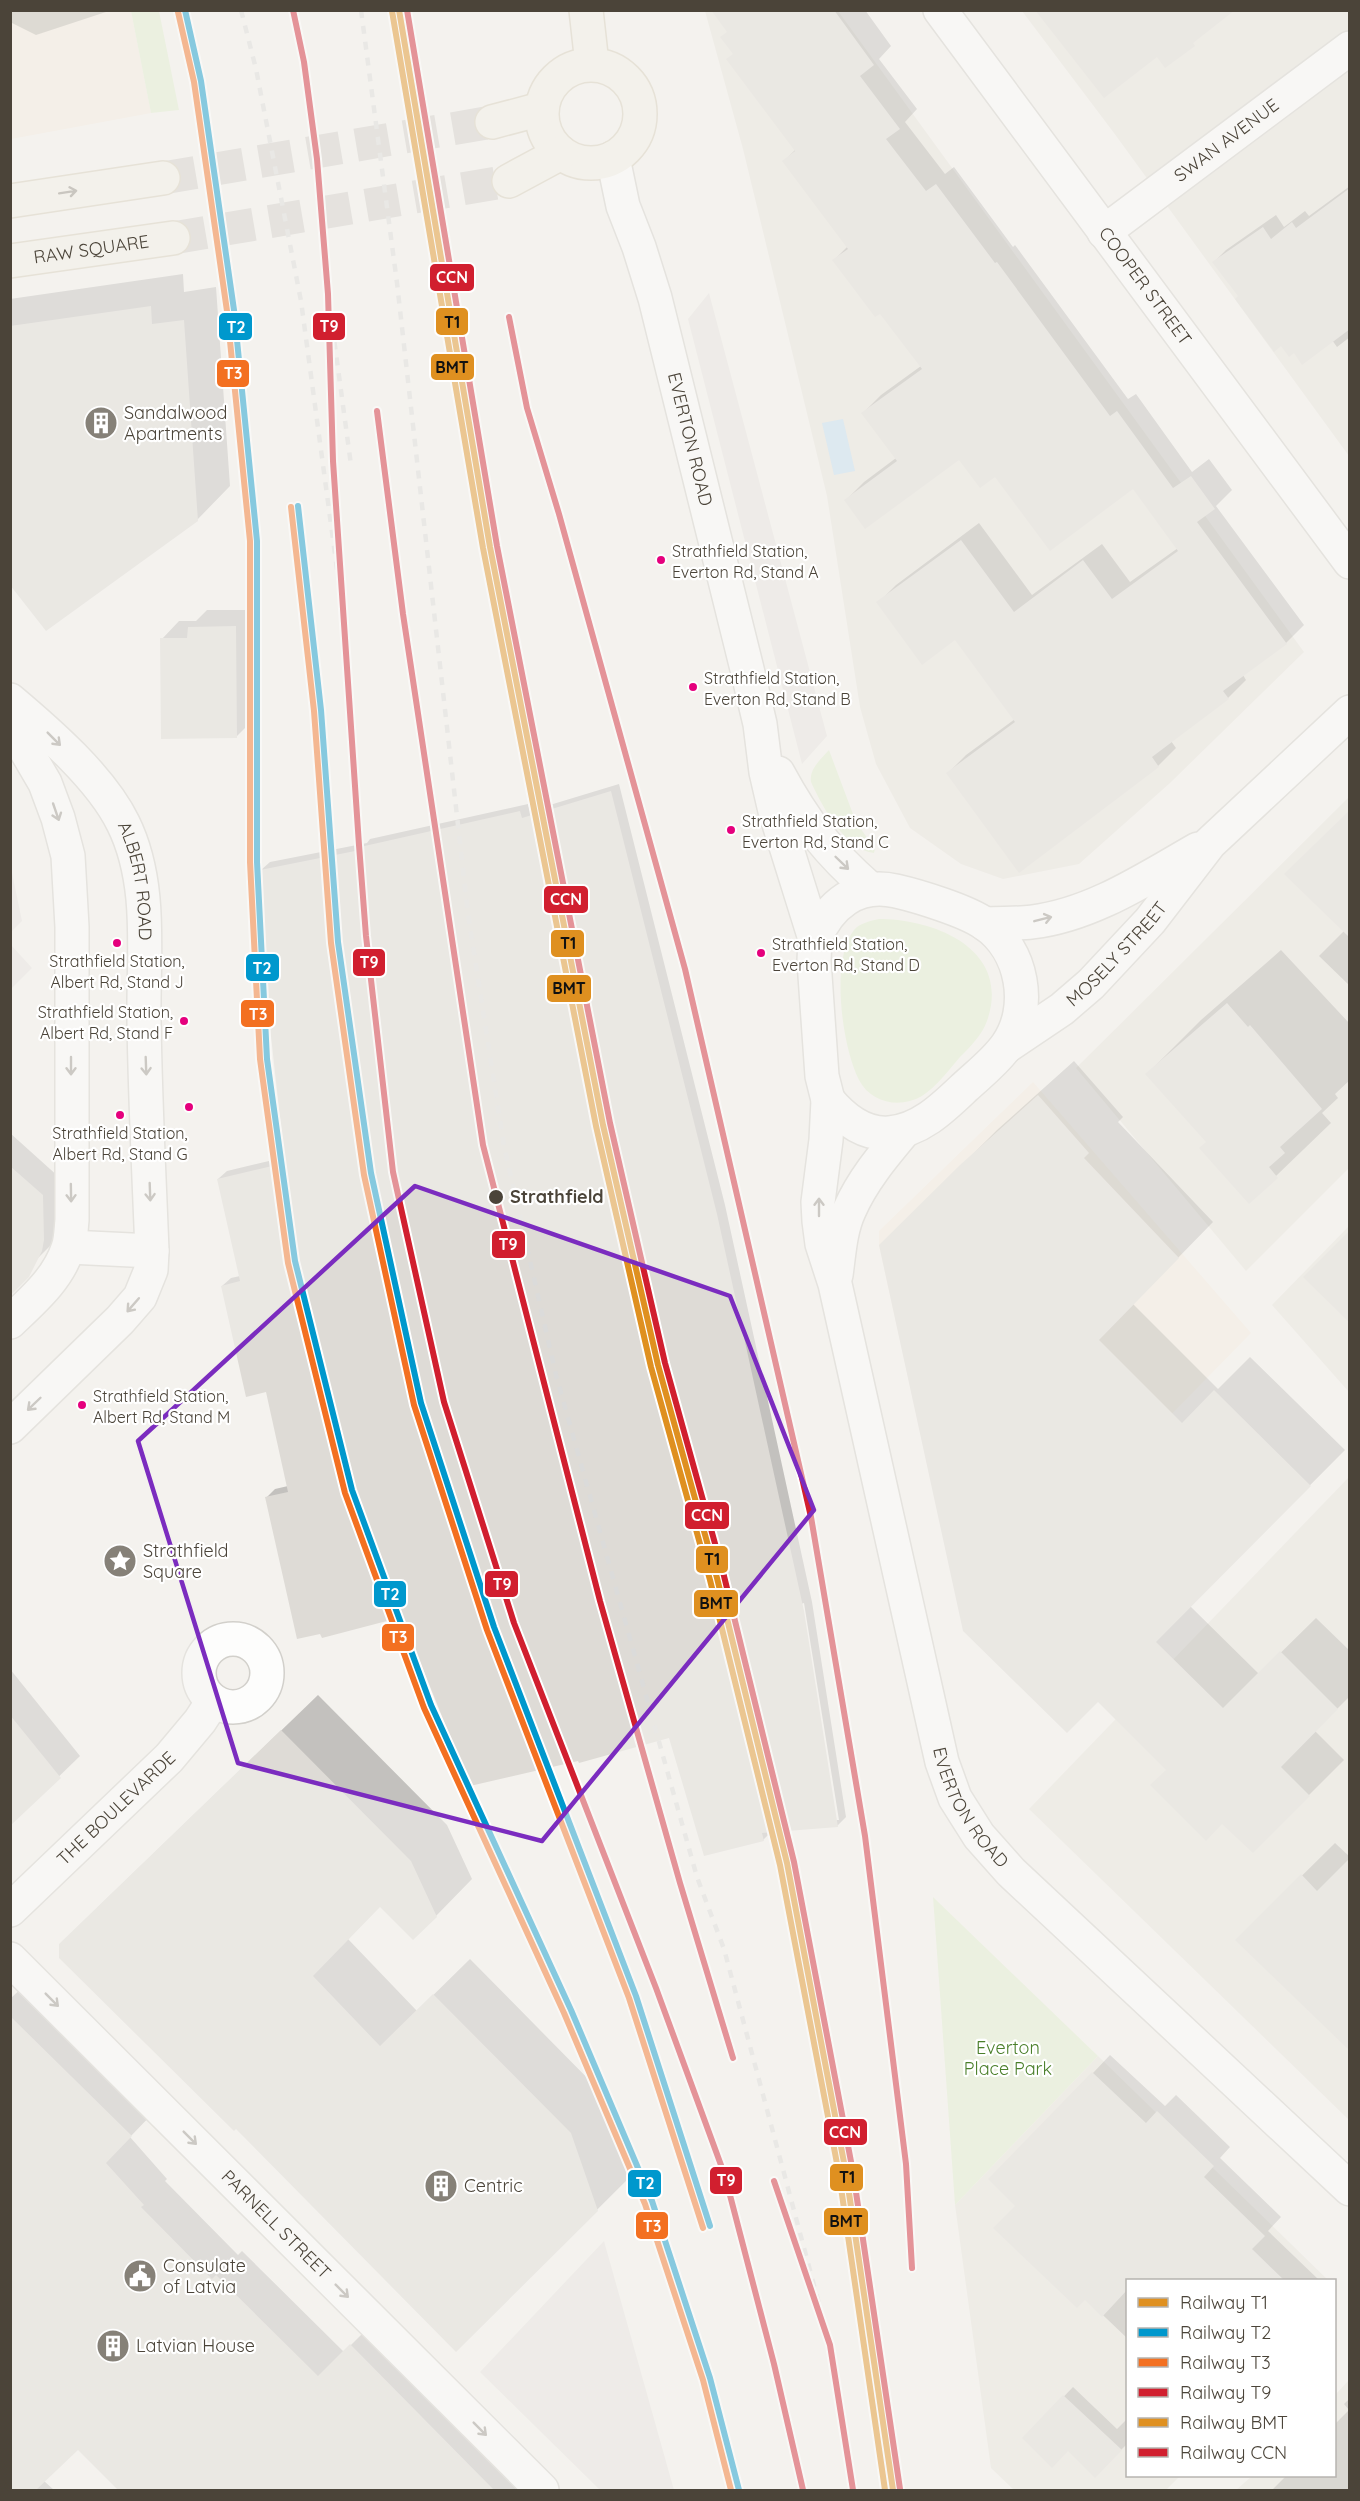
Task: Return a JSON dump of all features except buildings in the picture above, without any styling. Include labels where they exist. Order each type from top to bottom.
[{"type":"main road","points":[[586,10],[592,64]]},
{"type":"main road","points":[[592,64],[608,67],[622,75],[634,88],[640,103],[640,120],[636,136],[627,149],[600,163],[586,163],[573,160],[561,153],[550,141],[543,126],[542,109],[545,95],[553,82],[564,72],[577,66],[592,64]]},
{"type":"main road","points":[[492,122],[542,109]]},
{"type":"main road","points":[[508,182],[561,153]]},
{"type":"main road","points":[[10,201],[163,178]]},
{"type":"main road","name":"RAW SQUARE","points":[[10,261],[173,238]]},
{"type":"street","name":"COOPER STREET","points":[[940,10],[1350,562]]},
{"type":"street","name":"SWAN AVENUE","points":[[1104,232],[1350,48]]},
{"type":"street","name":"EVERTON ROAD","points":[[613,158],[623,207],[639,247],[655,298],[760,724]]},
{"type":"street","name":"ALBERT ROAD","points":[[10,700],[75,760],[100,790],[123,822],[137,858],[143,897],[144,1020],[152,1251]]},
{"type":"street","name":"MOSELY STREET","points":[[1006,1046],[1062,1009],[1098,977],[1150,921],[1210,843],[1350,712]]},
{"type":"street","points":[[10,723],[45,783],[58,818],[68,856],[72,927],[72,1220],[69,1247],[59,1270],[43,1291],[10,1322]]},
{"type":"street","points":[[760,724],[778,772],[798,809],[841,863],[870,889]]},
{"type":"street","points":[[760,724],[766,772],[778,822],[815,939]]},
{"type":"street","name":"MOSELY STREET","points":[[985,924],[1033,922],[1081,910],[1126,889],[1210,843]]},
{"type":"street","points":[[828,1100],[852,1124],[868,1131],[887,1134],[904,1131],[921,1124],[936,1113],[1006,1046],[1022,1011],[1019,972],[1007,947],[985,924],[913,895],[870,889],[856,892],[831,911],[820,925],[815,939],[814,961],[822,1076],[828,1100],[826,1140],[818,1202],[822,1244],[835,1284]]},
{"type":"street","points":[[835,1284],[841,1239],[848,1213],[876,1165],[904,1131]]},
{"type":"street","points":[[10,1427],[120,1320],[140,1297],[150,1270],[152,1251],[69,1247]]},
{"type":"street","name":"EVERTON ROAD","points":[[835,1284],[942,1762],[955,1798],[979,1836],[1011,1872],[1350,2188]]},
{"type":"street","name":"THE BOULEVARDE","points":[[10,1910],[169,1758],[200,1721],[213,1701]]},
{"type":"street","name":"PARNELL STREET","points":[[10,1959],[542,2490]]},
{"type":"highlighted area","points":[[415,1186],[730,1296],[814,1510],[542,1841],[238,1763],[138,1441]]},
{"type":"shaded area","points":[[11,11],[131,11],[151,113],[11,139]]},
{"type":"shaded area","points":[[705,11],[838,11],[1304,652],[1170,783],[1079,864],[1003,879],[961,864],[910,828],[876,764],[860,707],[827,496],[743,149]]},
{"type":"shaded area","points":[[1022,11],[1349,11],[1349,456],[1114,133]]},
{"type":"shaded area","points":[[709,293],[827,736],[802,764],[688,319]]},
{"type":"shaded area","points":[[1349,797],[1349,1168],[1246,1271],[1076,1068]]},
{"type":"shaded area","points":[[11,868],[22,921],[10,932]]},
{"type":"shaded area","points":[[11,945],[32,968],[11,989]]},
{"type":"shaded area","points":[[1033,1082],[1251,1333],[963,1627],[879,1245],[879,1231]]},
{"type":"shaded area","points":[[1349,1226],[1349,1392],[1272,1305]]},
{"type":"shaded area","points":[[1349,1477],[1349,2120],[1029,1809]]},
{"type":"shaded area","points":[[1098,2056],[1327,2279],[1126,2279],[1126,2477],[1179,2477],[1166,2490],[1014,2490],[991,2468],[955,2205]]},
{"type":"shaded area","points":[[604,2241],[674,2490],[600,2490],[480,2372]]},
{"type":"shaded area","points":[[1349,2380],[1349,2490],[1236,2490],[1251,2477],[1336,2477],[1336,2394]]},
{"type":"green space","points":[[131,11],[159,11],[179,110],[151,113]]},
{"type":"green space","points":[[829,750],[856,822],[875,849],[874,853],[863,850],[844,836],[821,803],[811,782],[814,769]]},
{"type":"green space","points":[[879,919],[901,920],[923,925],[964,943],[979,958],[989,975],[992,996],[987,1021],[975,1040],[932,1088],[922,1096],[905,1102],[887,1102],[878,1099],[864,1088],[853,1065],[844,1026],[841,982],[842,961],[847,944],[856,928]]},
{"type":"green space","name":"Everton Place Park","points":[[933,1897],[1098,2056],[955,2205]]},
{"type":"water","points":[[843,419],[855,471],[834,475],[822,423]]},
{"type":"tunnel","points":[[163,178],[492,122]]},
{"type":"tunnel","points":[[173,238],[509,181]]},
{"type":"railway","points":[[241,10],[256,69],[301,301],[343,614]]},
{"type":"railway","points":[[361,10],[397,283],[468,914],[504,1146],[556,1375],[697,1877],[724,1949],[830,2345]]},
{"type":"railway","points":[[328,294],[351,465]]},
{"type":"rail line","name":"T2","points":[[185,10],[201,81],[234,310],[257,541],[257,862],[267,1059],[295,1261],[352,1490],[431,1705],[571,2010],[652,2201],[710,2378],[739,2490]]},
{"type":"rail line","name":"T9","points":[[293,10],[304,62],[317,159],[328,294],[333,461],[359,845],[366,936],[393,1172],[444,1402],[514,1623],[656,1988],[725,2176],[774,2364],[803,2490]]},
{"type":"rail line","name":"T1","points":[[399,10],[490,547],[603,1125],[658,1365],[717,1578],[787,1863],[846,2173],[893,2490]]},
{"type":"rail line","name":"CCN","points":[[407,10],[497,546],[610,1123],[665,1363],[724,1576],[794,1862],[853,2172],[900,2489]]},
{"type":"rail line","name":"BMT","points":[[392,11],[483,548],[596,1126],[651,1367],[710,1580],[780,1865],[839,2174],[885,2490]]},
{"type":"rail line","name":"T3","points":[[178,12],[194,82],[227,311],[250,541],[250,862],[260,1059],[288,1263],[345,1493],[424,1708],[564,2013],[645,2204],[703,2380],[731,2490]]},
{"type":"rail line","name":"CCN","points":[[509,317],[527,408],[559,514],[685,969],[811,1517],[865,1836],[906,2164],[912,2268]]},
{"type":"rail line","name":"T9","points":[[377,411],[403,614],[483,1145],[600,1601],[680,1883],[733,2058]]},
{"type":"rail line","name":"T2","points":[[298,506],[321,710],[338,942],[371,1173],[421,1403],[494,1627],[636,1996],[710,2226]]},
{"type":"rail line","name":"T3","points":[[291,507],[314,711],[331,943],[364,1175],[414,1405],[487,1630],[629,1998],[703,2228]]},
{"type":"rail line","name":"T9","points":[[774,2181],[830,2345],[853,2490]]},
{"type":"place","name":"Sandalwood Apartments","points":[[101,423]]},
{"type":"place","name":"Strathfield Station, Everton Rd, Stand A","points":[[661,560]]},
{"type":"place","name":"Strathfield Station, Everton Rd, Stand B","points":[[693,687]]},
{"type":"place","name":"Strathfield Station, Everton Rd, Stand C","points":[[731,830]]},
{"type":"place","name":"Strathfield Station, Albert Rd, Stand J","points":[[117,943]]},
{"type":"place","name":"Strathfield Station, Everton Rd, Stand D","points":[[761,953]]},
{"type":"place","name":"Strathfield Station, Albert Rd, Stand F","points":[[184,1021]]},
{"type":"place","name":"Strathfield Station, Albert Rd, Stand G","points":[[120,1115]]},
{"type":"place","name":"Strathfield","points":[[496,1197]]},
{"type":"place","name":"Strathfield Station, Albert Rd, Stand M","points":[[82,1405]]},
{"type":"place","name":"Strathfield Square","points":[[120,1561]]},
{"type":"place","name":"Centric","points":[[441,2186]]},
{"type":"place","name":"Consulate of Latvia","points":[[140,2276]]},
{"type":"place","name":"Latvian House","points":[[113,2346]]}]
